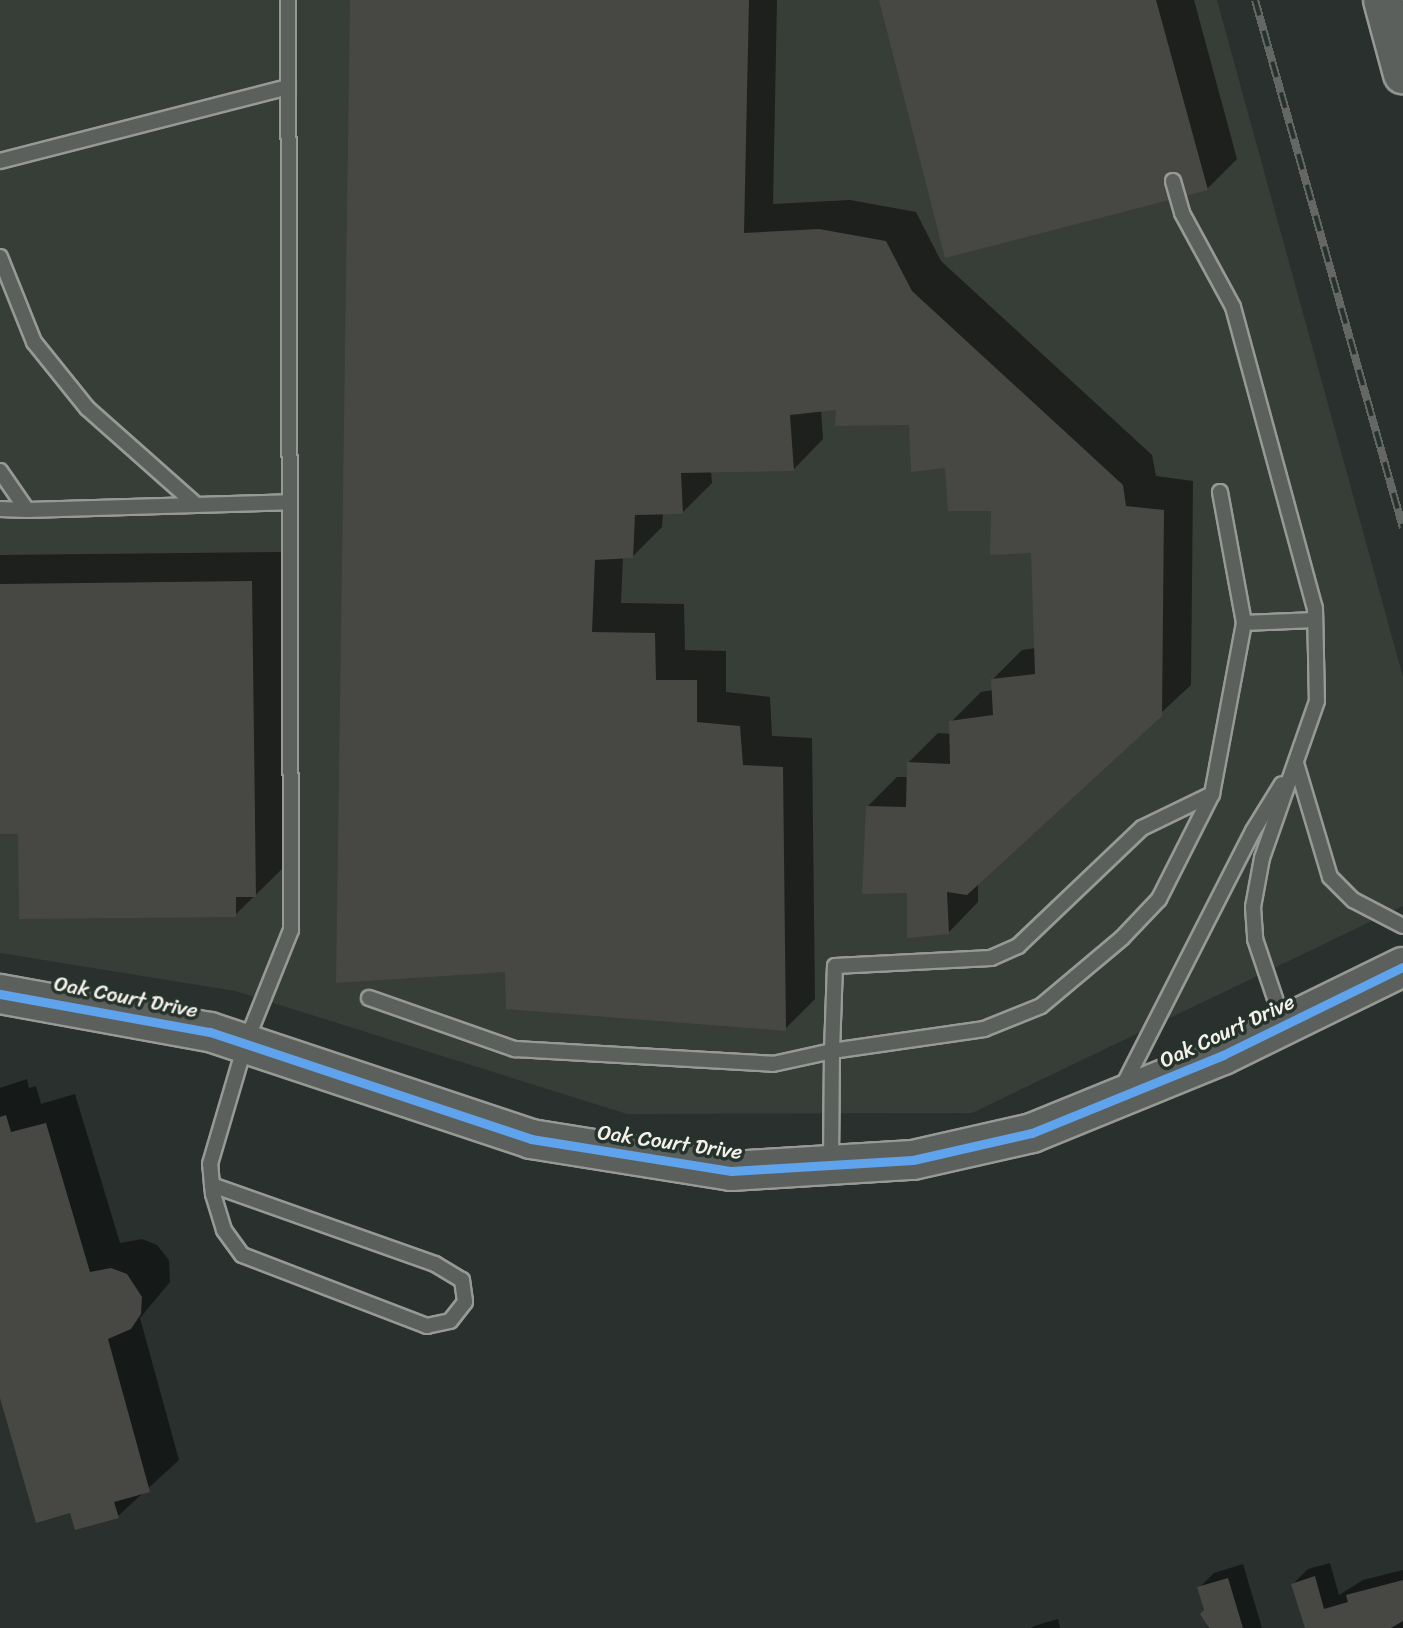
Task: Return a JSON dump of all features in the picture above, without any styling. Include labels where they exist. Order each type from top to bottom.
[{"type":"street","points":[[1383,0],[1403,74]]},
{"type":"street","name":"Oak Court Drive","points":[[0,994],[44,999],[246,1042],[531,1139],[731,1171],[913,1160],[1032,1133],[1284,1025],[1403,967]]},
{"type":"lane","points":[[212,1185],[435,1264],[462,1280],[465,1302],[450,1321],[427,1326],[243,1255],[224,1230],[212,1185],[210,1164],[246,1042],[291,929],[288,0]]},
{"type":"lane","points":[[0,161],[288,87]]},
{"type":"lane","points":[[1173,181],[1182,213],[1233,307],[1315,620],[1317,701],[1262,858],[1253,908],[1255,939],[1284,1025]]},
{"type":"lane","points":[[0,257],[34,342],[87,408],[194,504]]},
{"type":"lane","points":[[0,471],[27,510]]},
{"type":"lane","points":[[369,998],[515,1049],[773,1065],[832,1051],[984,1029],[1041,1006],[1122,938],[1159,899],[1212,794],[1244,623],[1220,492]]},
{"type":"lane","points":[[0,509],[289,502]]},
{"type":"lane","points":[[1244,623],[1315,620]]},
{"type":"lane","points":[[1296,762],[1330,877],[1353,900],[1403,926]]},
{"type":"lane","points":[[1116,1099],[1253,831],[1296,762]]},
{"type":"lane","points":[[831,1165],[835,965],[991,958],[1018,946],[1142,828],[1212,794]]},
{"type":"shaded area","points":[[0,0],[1217,0],[1403,677],[1403,906],[972,1113],[627,1114],[235,991],[0,953]]},
{"type":"building","points":[[350,0],[749,0],[744,233],[819,229],[886,241],[912,291],[1123,485],[1126,506],[1164,510],[1162,716],[967,895],[947,892],[949,934],[907,938],[907,893],[862,894],[866,806],[906,807],[907,762],[950,764],[949,721],[993,715],[991,679],[1035,674],[1031,553],[990,555],[991,511],[948,511],[945,468],[911,472],[909,425],[835,426],[836,410],[790,415],[794,471],[681,473],[683,514],[635,515],[633,558],[595,560],[592,632],[655,633],[656,680],[697,680],[697,722],[740,726],[743,765],[783,767],[786,1031],[506,1009],[505,972],[336,983]]},
{"type":"building","points":[[879,0],[1156,0],[1208,190],[945,258]]},
{"type":"building","points":[[252,581],[256,897],[236,897],[236,917],[19,919],[18,834],[0,834],[0,584]]},
{"type":"building","points":[[6,1115],[11,1132],[46,1123],[90,1272],[111,1268],[127,1274],[142,1297],[141,1314],[131,1329],[108,1339],[150,1492],[114,1502],[119,1518],[75,1530],[70,1513],[36,1523],[0,1398],[0,1117]]},
{"type":"building","points":[[1315,1576],[1324,1609],[1348,1602],[1346,1595],[1403,1580],[1403,1621],[1391,1628],[1305,1628],[1291,1584]]},
{"type":"building","points":[[1228,1578],[1243,1628],[1209,1628],[1200,1614],[1204,1610],[1197,1587]]},
{"type":"railway","points":[[1255,0],[1403,528]]},
{"type":"cycle path","points":[[0,994],[210,1032],[531,1139],[731,1171],[913,1160],[1032,1133],[1223,1055],[1403,967]]}]
